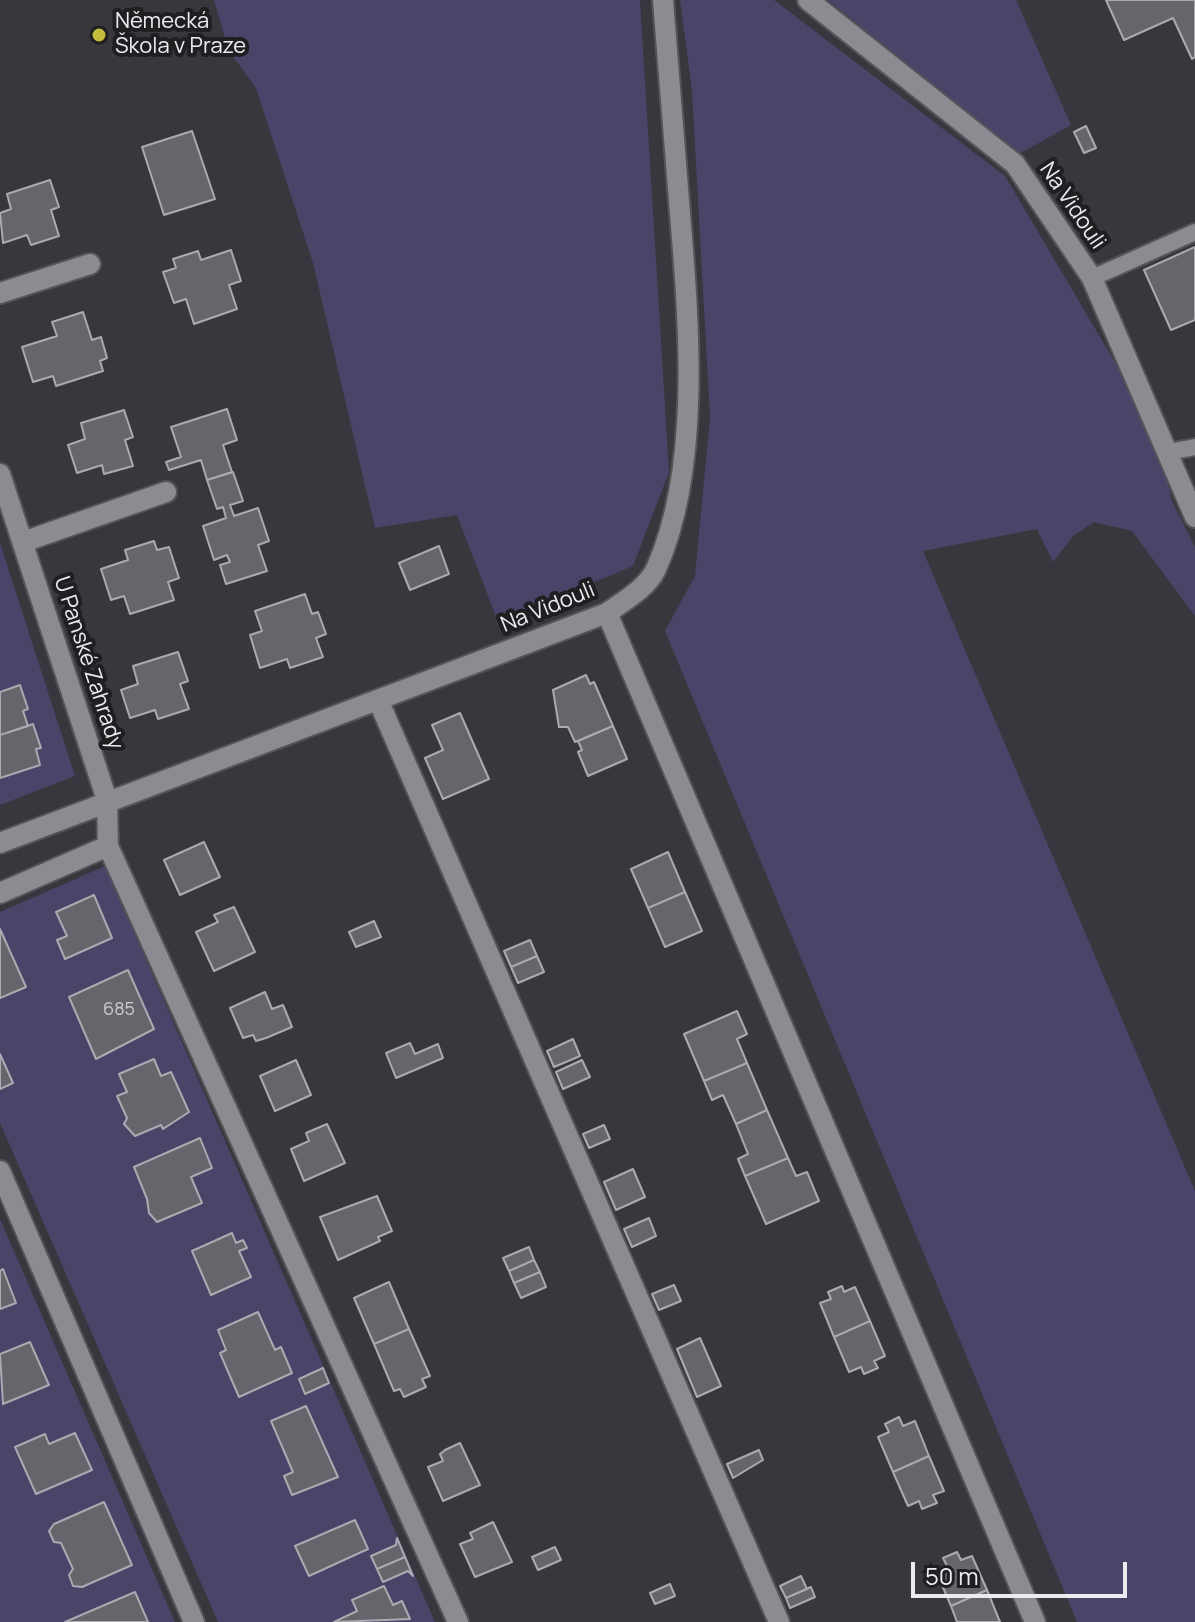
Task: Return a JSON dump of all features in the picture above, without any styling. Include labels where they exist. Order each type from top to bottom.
[{"type":"street","name":"Na Vidouli","points":[[0,843],[107,800],[379,702],[607,613],[636,593],[655,571],[678,492],[685,439],[688,353],[663,0]]},
{"type":"street","name":"Na Vidouli","points":[[808,0],[1015,164],[1092,278],[1195,517]]},
{"type":"street","points":[[0,293],[90,264]]},
{"type":"street","name":"U Panské Zahrady","points":[[0,474],[107,800],[108,846]]},
{"type":"street","points":[[23,542],[166,492]]},
{"type":"street","points":[[607,613],[1035,1622]]},
{"type":"street","points":[[379,702],[779,1622]]},
{"type":"street","points":[[0,893],[108,846],[458,1622]]},
{"type":"street","points":[[0,1171],[194,1622]]},
{"type":"lane","points":[[1092,278],[1195,232]]},
{"type":"lane","points":[[1168,452],[1195,447]]},
{"type":"shaded area","points":[[214,0],[640,0],[669,472],[633,566],[498,622],[457,515],[375,528],[313,263],[256,88],[229,51]]},
{"type":"shaded area","points":[[680,0],[774,0],[1005,176],[1168,452],[1171,499],[1195,547],[1195,616],[1132,531],[1094,522],[1073,536],[1053,562],[1037,529],[923,551],[1195,1191],[1195,1622],[1077,1622],[665,631],[695,576],[710,417],[692,91]]},
{"type":"shaded area","points":[[828,0],[1016,0],[1071,125],[1019,154]]},
{"type":"shaded area","points":[[0,543],[75,776],[0,805],[0,778],[40,765],[36,749],[41,748],[33,724],[28,726],[23,711],[28,709],[21,686],[0,692]]},
{"type":"shaded area","points":[[105,866],[435,1622],[218,1622],[0,1123],[0,1089],[13,1083],[0,1054],[0,912]]},
{"type":"shaded area","points":[[0,1219],[175,1622],[0,1622],[0,1309],[16,1302],[4,1270],[0,1271]]},
{"type":"building","points":[[1106,0],[1195,0],[1195,57],[1192,59],[1173,18],[1124,40]]},
{"type":"building","points":[[1086,126],[1096,148],[1084,153],[1074,132]]},
{"type":"building","points":[[192,131],[215,199],[164,215],[142,147]]},
{"type":"building","points":[[50,180],[59,207],[51,210],[59,236],[31,245],[27,235],[3,243],[0,213],[11,209],[7,194]]},
{"type":"building","points":[[1195,247],[1195,320],[1171,330],[1144,270]]},
{"type":"building","points":[[231,250],[241,281],[229,285],[237,309],[194,324],[186,299],[174,303],[163,272],[176,268],[173,259],[198,251],[201,260]]},
{"type":"building","points":[[83,312],[92,340],[101,337],[107,358],[100,361],[103,371],[56,386],[53,376],[33,382],[22,347],[57,336],[52,322]]},
{"type":"building","points":[[227,409],[237,440],[223,445],[232,472],[207,480],[201,460],[169,470],[166,462],[181,457],[171,427]]},
{"type":"building","points":[[124,410],[133,437],[125,440],[133,466],[104,474],[102,465],[77,473],[68,445],[85,439],[81,423]]},
{"type":"building","points":[[233,472],[243,501],[230,505],[234,516],[258,508],[269,541],[258,545],[267,571],[226,584],[220,565],[230,562],[227,555],[214,560],[203,526],[226,518],[223,507],[217,509],[207,480]]},
{"type":"building","points":[[154,541],[157,550],[169,547],[179,578],[168,582],[174,600],[130,614],[124,596],[111,600],[101,569],[128,560],[125,550]]},
{"type":"building","points":[[439,546],[449,574],[410,590],[399,563]]},
{"type":"building","points":[[305,594],[312,614],[318,612],[326,634],[316,638],[323,657],[290,668],[287,659],[260,668],[250,635],[262,631],[255,611]]},
{"type":"building","points":[[178,652],[188,681],[180,684],[189,709],[158,719],[155,710],[130,718],[121,690],[138,684],[133,666]]},
{"type":"building","points":[[586,675],[590,684],[594,682],[613,726],[575,742],[568,727],[559,727],[553,690]]},
{"type":"building","points":[[20,685],[28,709],[23,711],[28,726],[0,735],[0,692]]},
{"type":"building","points":[[460,713],[489,779],[443,799],[425,758],[443,750],[432,725]]},
{"type":"building","points":[[33,724],[41,748],[36,749],[40,765],[0,778],[0,735]]},
{"type":"building","points":[[613,726],[627,759],[588,776],[578,752],[582,750],[578,741]]},
{"type":"building","points":[[204,842],[220,877],[180,895],[164,860]]},
{"type":"building","points":[[668,852],[685,892],[648,908],[631,869]]},
{"type":"building","points":[[685,892],[702,931],[665,947],[648,908]]},
{"type":"building","points":[[94,895],[112,938],[65,959],[57,940],[67,936],[56,912]]},
{"type":"building","points":[[234,907],[255,952],[214,971],[196,932],[218,922],[214,915]]},
{"type":"building","points":[[374,921],[381,937],[356,947],[349,932]]},
{"type":"building","points":[[0,929],[26,987],[0,998]]},
{"type":"building","points":[[530,940],[537,956],[511,967],[504,951]]},
{"type":"building","points":[[537,956],[544,972],[518,983],[511,967]]},
{"type":"building","points":[[128,970],[154,1029],[96,1059],[69,997]]},
{"type":"building","points":[[265,992],[272,1009],[283,1005],[292,1027],[256,1041],[253,1035],[243,1038],[230,1008]]},
{"type":"building","points":[[737,1011],[747,1034],[737,1039],[747,1063],[704,1081],[684,1034]]},
{"type":"building","points":[[573,1039],[580,1056],[554,1067],[547,1051]]},
{"type":"building","points":[[410,1043],[415,1054],[438,1044],[443,1058],[396,1078],[386,1053]]},
{"type":"building","points":[[0,1054],[13,1083],[0,1089]]},
{"type":"building","points":[[154,1059],[161,1076],[171,1072],[189,1112],[163,1129],[161,1125],[135,1136],[124,1124],[127,1118],[117,1096],[127,1092],[119,1074]]},
{"type":"building","points":[[296,1060],[311,1095],[275,1111],[260,1076]]},
{"type":"building","points":[[582,1060],[590,1077],[563,1089],[556,1072]]},
{"type":"building","points":[[747,1063],[767,1110],[736,1124],[723,1095],[712,1100],[704,1081]]},
{"type":"building","points":[[767,1110],[788,1158],[745,1176],[738,1159],[748,1154],[736,1124]]},
{"type":"building","points":[[327,1124],[345,1163],[304,1181],[291,1149],[309,1141],[306,1133]]},
{"type":"building","points":[[604,1125],[610,1139],[589,1148],[583,1134]]},
{"type":"building","points":[[200,1138],[212,1168],[191,1177],[202,1203],[157,1222],[149,1213],[147,1199],[134,1167]]},
{"type":"building","points":[[788,1158],[796,1176],[807,1172],[819,1201],[766,1224],[745,1176]]},
{"type":"building","points":[[633,1169],[645,1197],[616,1210],[604,1182]]},
{"type":"building","points":[[377,1196],[392,1231],[378,1237],[380,1241],[338,1260],[320,1217]]},
{"type":"building","points":[[649,1218],[656,1236],[632,1247],[624,1229]]},
{"type":"building","points":[[232,1233],[236,1243],[243,1240],[247,1248],[239,1251],[251,1277],[211,1295],[192,1251]]},
{"type":"building","points":[[529,1247],[534,1260],[509,1271],[503,1258]]},
{"type":"building","points":[[534,1260],[540,1272],[514,1283],[509,1271]]},
{"type":"building","points":[[3,1269],[16,1303],[0,1309],[0,1271]]},
{"type":"building","points":[[540,1272],[546,1287],[521,1298],[514,1283]]},
{"type":"building","points":[[389,1282],[409,1329],[374,1344],[354,1298]]},
{"type":"building","points":[[674,1285],[681,1301],[659,1310],[652,1294]]},
{"type":"building","points":[[842,1286],[844,1292],[855,1287],[870,1321],[834,1337],[820,1303],[831,1299],[828,1292]]},
{"type":"building","points":[[258,1312],[275,1350],[281,1347],[292,1373],[239,1397],[220,1353],[226,1350],[218,1330]]},
{"type":"building","points":[[870,1321],[885,1356],[874,1361],[878,1368],[864,1374],[861,1367],[849,1372],[834,1337]]},
{"type":"building","points":[[409,1329],[430,1376],[422,1379],[426,1387],[404,1397],[400,1389],[394,1391],[374,1344]]},
{"type":"building","points":[[700,1338],[721,1386],[697,1397],[677,1349]]},
{"type":"building","points":[[30,1342],[49,1385],[3,1404],[0,1354]]},
{"type":"building","points":[[323,1368],[329,1383],[305,1394],[299,1379]]},
{"type":"building","points":[[306,1406],[338,1477],[292,1495],[284,1476],[293,1472],[271,1421]]},
{"type":"building","points":[[899,1417],[903,1426],[915,1421],[929,1456],[893,1472],[878,1437],[889,1432],[885,1424]]},
{"type":"building","points":[[75,1433],[92,1470],[36,1494],[15,1447],[45,1434],[49,1444]]},
{"type":"building","points":[[460,1443],[480,1485],[443,1501],[428,1467],[443,1461],[440,1454]]},
{"type":"building","points":[[759,1450],[763,1460],[733,1478],[727,1464]]},
{"type":"building","points":[[929,1456],[944,1491],[933,1495],[937,1503],[922,1509],[919,1501],[908,1506],[893,1472]]},
{"type":"building","points":[[104,1502],[132,1565],[82,1587],[73,1586],[69,1575],[73,1569],[61,1543],[54,1542],[49,1531],[54,1524]]},
{"type":"building","points":[[355,1520],[368,1549],[309,1576],[295,1546]]},
{"type":"building","points":[[493,1522],[512,1562],[475,1577],[460,1544],[473,1539],[470,1533]]},
{"type":"building","points":[[397,1538],[405,1557],[377,1569],[371,1556],[396,1545]]},
{"type":"building","points":[[555,1547],[561,1560],[538,1570],[532,1557]]},
{"type":"building","points":[[957,1552],[961,1560],[972,1556],[987,1590],[951,1606],[936,1571],[947,1566],[943,1558]]},
{"type":"building","points":[[405,1557],[413,1576],[408,1571],[383,1582],[377,1569]]},
{"type":"building","points":[[801,1576],[807,1589],[786,1598],[780,1586]]},
{"type":"building","points":[[670,1584],[675,1596],[655,1604],[650,1593]]},
{"type":"building","points":[[384,1586],[393,1605],[402,1601],[410,1619],[334,1622],[357,1611],[352,1600]]},
{"type":"building","points":[[811,1587],[815,1597],[790,1608],[786,1598]]},
{"type":"building","points":[[987,1590],[1000,1622],[957,1622],[951,1606]]},
{"type":"building","points":[[135,1592],[148,1622],[65,1622]]},
{"type":"place","name":"Německá Škola v Praze","points":[[99,35]]}]
